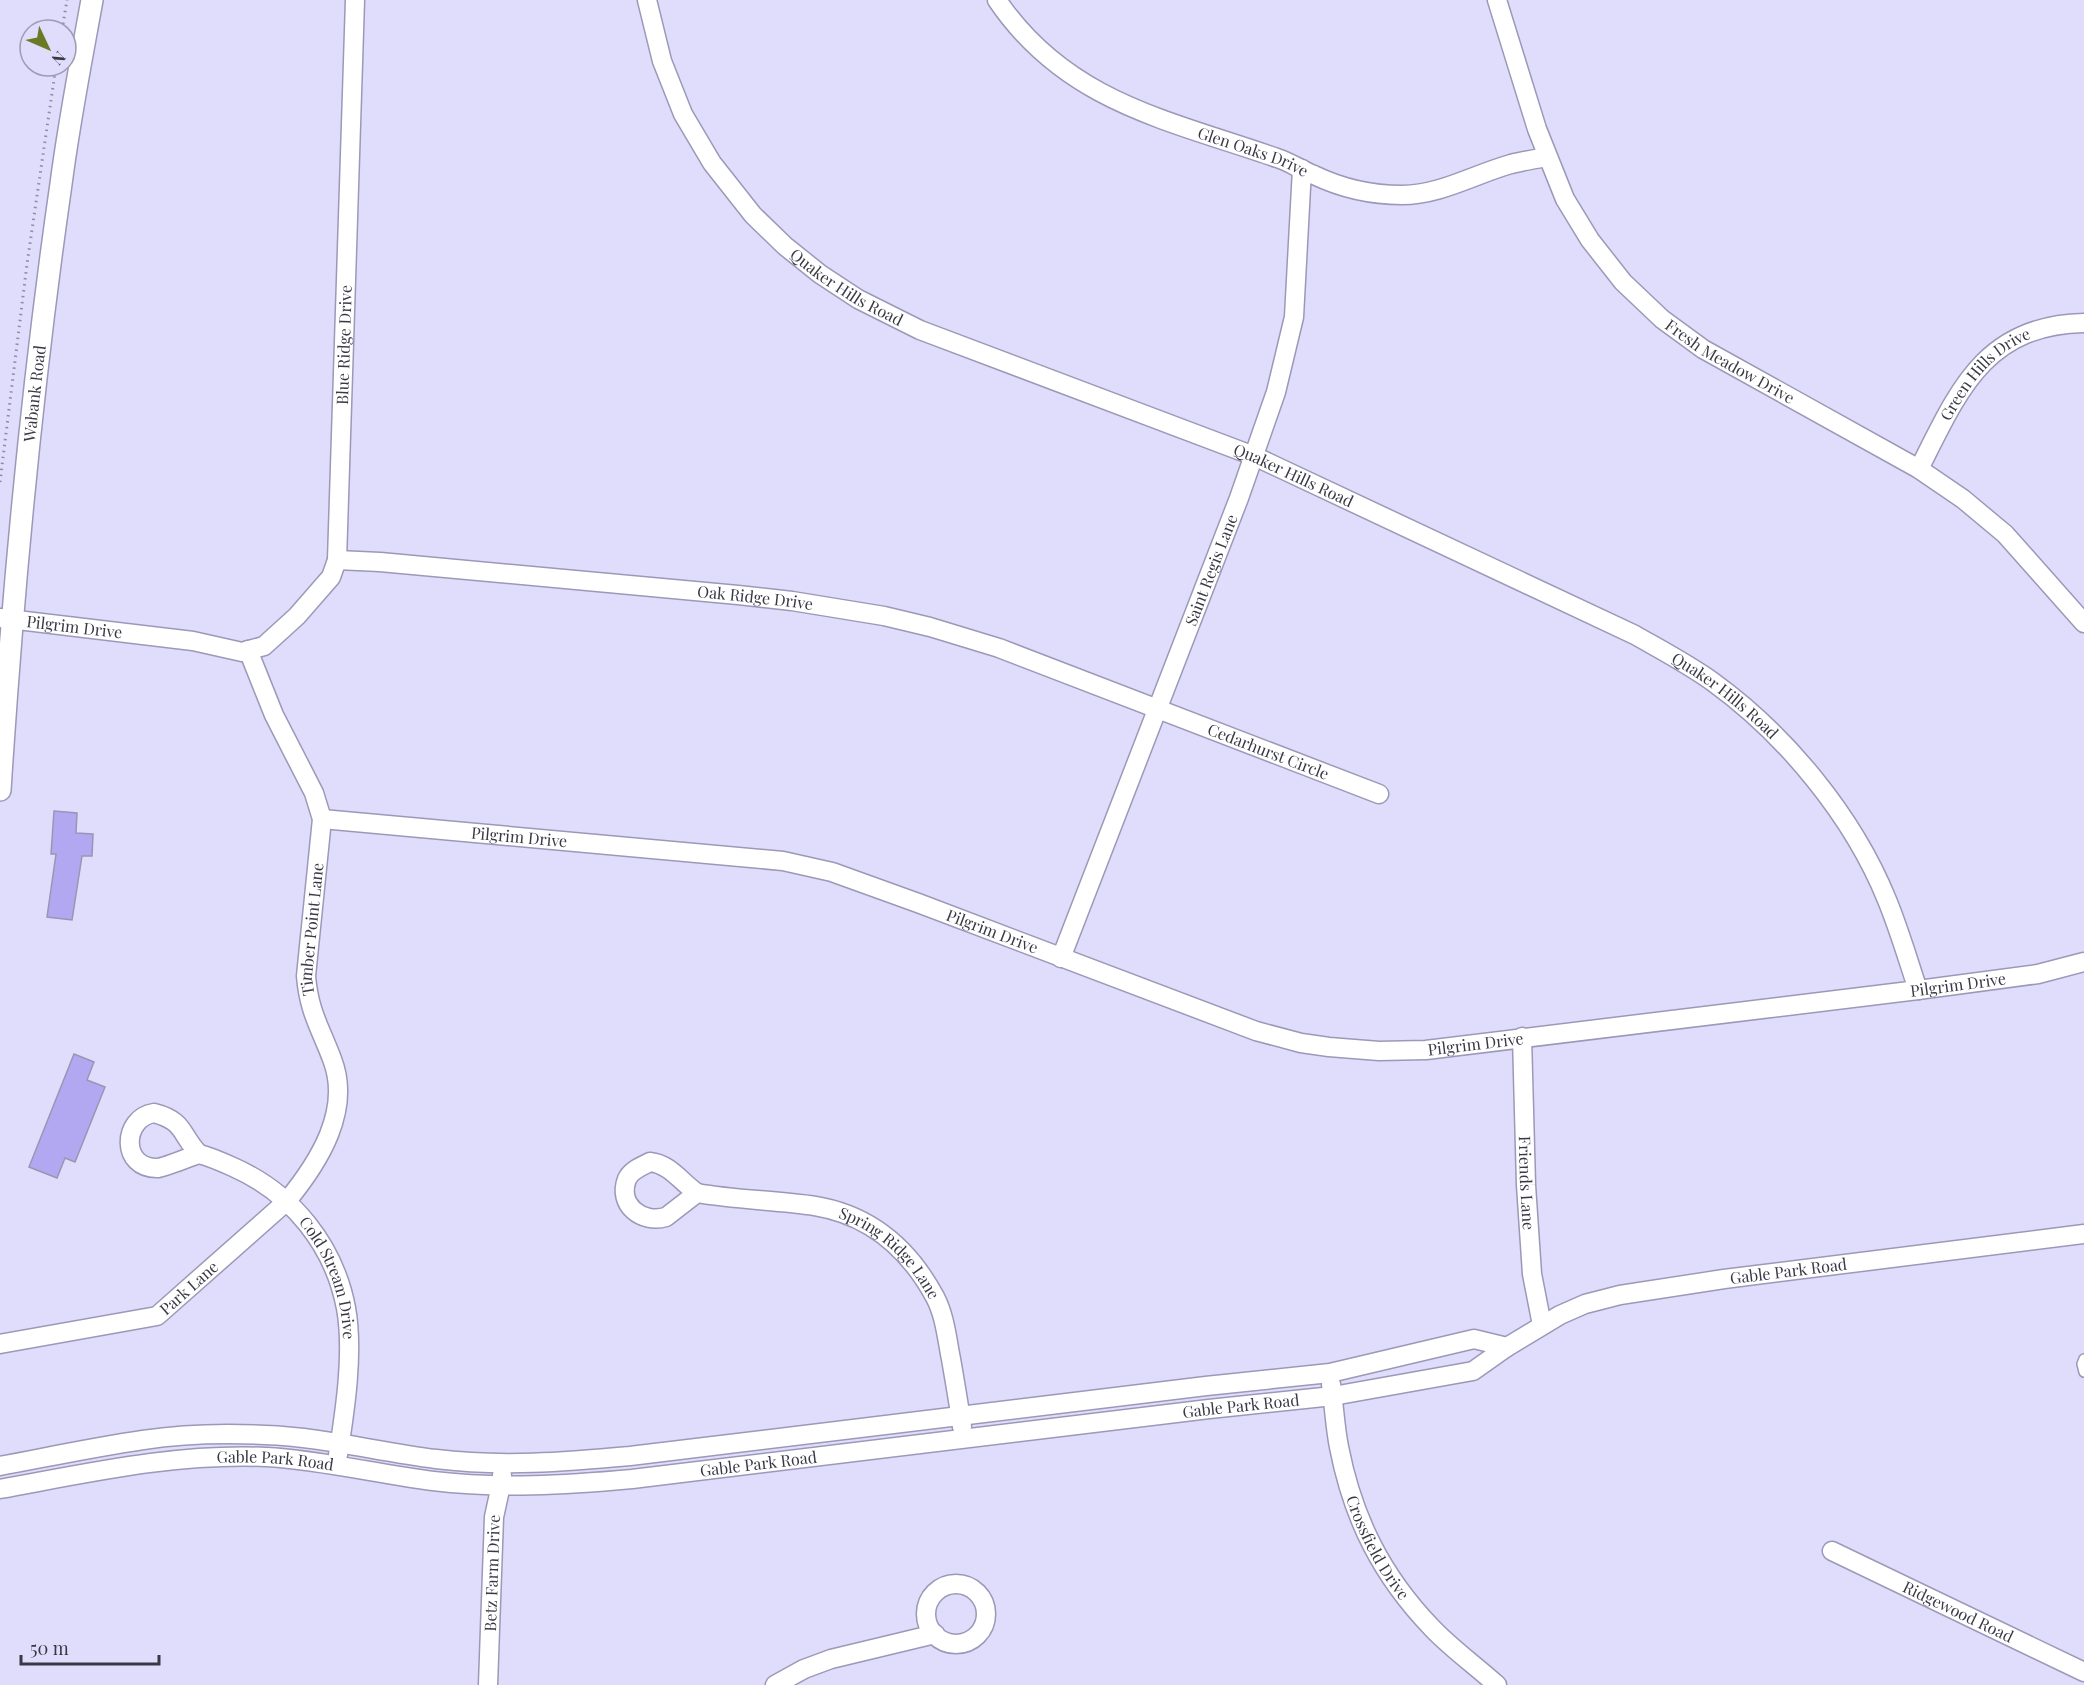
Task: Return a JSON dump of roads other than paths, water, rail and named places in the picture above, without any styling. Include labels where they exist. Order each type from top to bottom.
[{"type":"street","name":"Wabank Road","points":[[0,790],[6,618],[61,182],[92,0]]},
{"type":"street","name":"Blue Ridge Drive","points":[[248,650],[264,646],[297,616],[331,577],[337,560],[355,0]]},
{"type":"street","name":"Quaker Hills Road","points":[[647,0],[662,61],[684,114],[712,163],[753,214],[785,246],[820,274],[858,299],[920,330],[1254,456],[1635,635],[1675,657],[1713,682],[1748,710],[1805,768],[1838,812],[1887,899],[1918,990]]},
{"type":"street","name":"Glen Oaks Drive","points":[[997,0],[1041,53],[1105,96],[1171,124],[1280,159],[1327,181],[1352,189],[1377,194],[1404,195],[1430,192],[1511,164],[1547,157]]},
{"type":"street","name":"Fresh Meadow Drive","points":[[1497,0],[1547,157],[1565,199],[1590,240],[1623,282],[1681,334],[1727,364],[1919,469],[1963,499],[1999,528],[2084,623]]},
{"type":"street","name":"Saint Regis Lane","points":[[1061,958],[1254,456],[1276,392],[1294,316],[1302,169]]},
{"type":"street","name":"Green Hills Drive","points":[[1919,469],[1948,413],[1968,379],[1980,364],[2014,340],[2040,328],[2061,323],[2084,323]]},
{"type":"street","name":"Oak Ridge Drive","points":[[337,560],[738,595],[884,616],[999,648],[1158,708]]},
{"type":"street","name":"Pilgrim Drive","points":[[6,618],[193,641],[242,652],[248,650]]},
{"type":"street","points":[[248,650],[274,715],[314,793],[322,819]]},
{"type":"street","name":"Cedarhurst Circle","points":[[1158,708],[1379,794]]},
{"type":"street","name":"Pilgrim Drive","points":[[322,819],[783,861],[832,872],[1226,1021],[1301,1043],[1378,1051],[1426,1050],[1918,990],[2038,974],[2084,962]]},
{"type":"street","name":"Timber Point Lane","points":[[287,1200],[304,1181],[323,1151],[336,1108],[338,1082],[333,1060],[314,1018],[306,976],[322,819]]},
{"type":"street","name":"Friends Lane","points":[[1522,1038],[1526,1185],[1532,1274],[1542,1325]]},
{"type":"street","name":"Cold Stream Drive","points":[[199,1154],[253,1176],[287,1200],[303,1216],[323,1247],[339,1280],[346,1309],[349,1348],[336,1465]]},
{"type":"street","name":"Spring Ridge Lane","points":[[697,1193],[816,1206],[843,1213],[872,1225],[895,1244],[936,1298],[945,1325],[963,1438]]},
{"type":"street","name":"Park Lane","points":[[0,1344],[157,1316],[287,1200]]},
{"type":"street","name":"Gable Park Road","points":[[0,1489],[147,1462],[207,1457],[264,1457],[336,1465],[435,1481],[501,1485],[557,1485],[632,1479],[1333,1396],[1473,1371],[1542,1325],[1585,1304],[1620,1295],[1724,1279],[2084,1234]]},
{"type":"street","name":"Gable Park Road","points":[[0,1466],[144,1439],[206,1435],[266,1435],[340,1443],[437,1459],[556,1463],[1330,1373],[1474,1339],[1507,1347]]},
{"type":"street","name":"Crossfield Drive","points":[[1330,1373],[1339,1447],[1352,1497],[1371,1543],[1387,1573],[1405,1599],[1433,1630],[1497,1685]]},
{"type":"street","name":"Betz Farm Drive","points":[[488,1685],[494,1517],[501,1485],[502,1462]]},
{"type":"street","name":"Ridgewood Road","points":[[1832,1551],[2084,1672]]},
{"type":"street","points":[[775,1685],[804,1669],[831,1659],[935,1634]]},
{"type":"lane","points":[[2084,1359],[2084,1372]]}]
